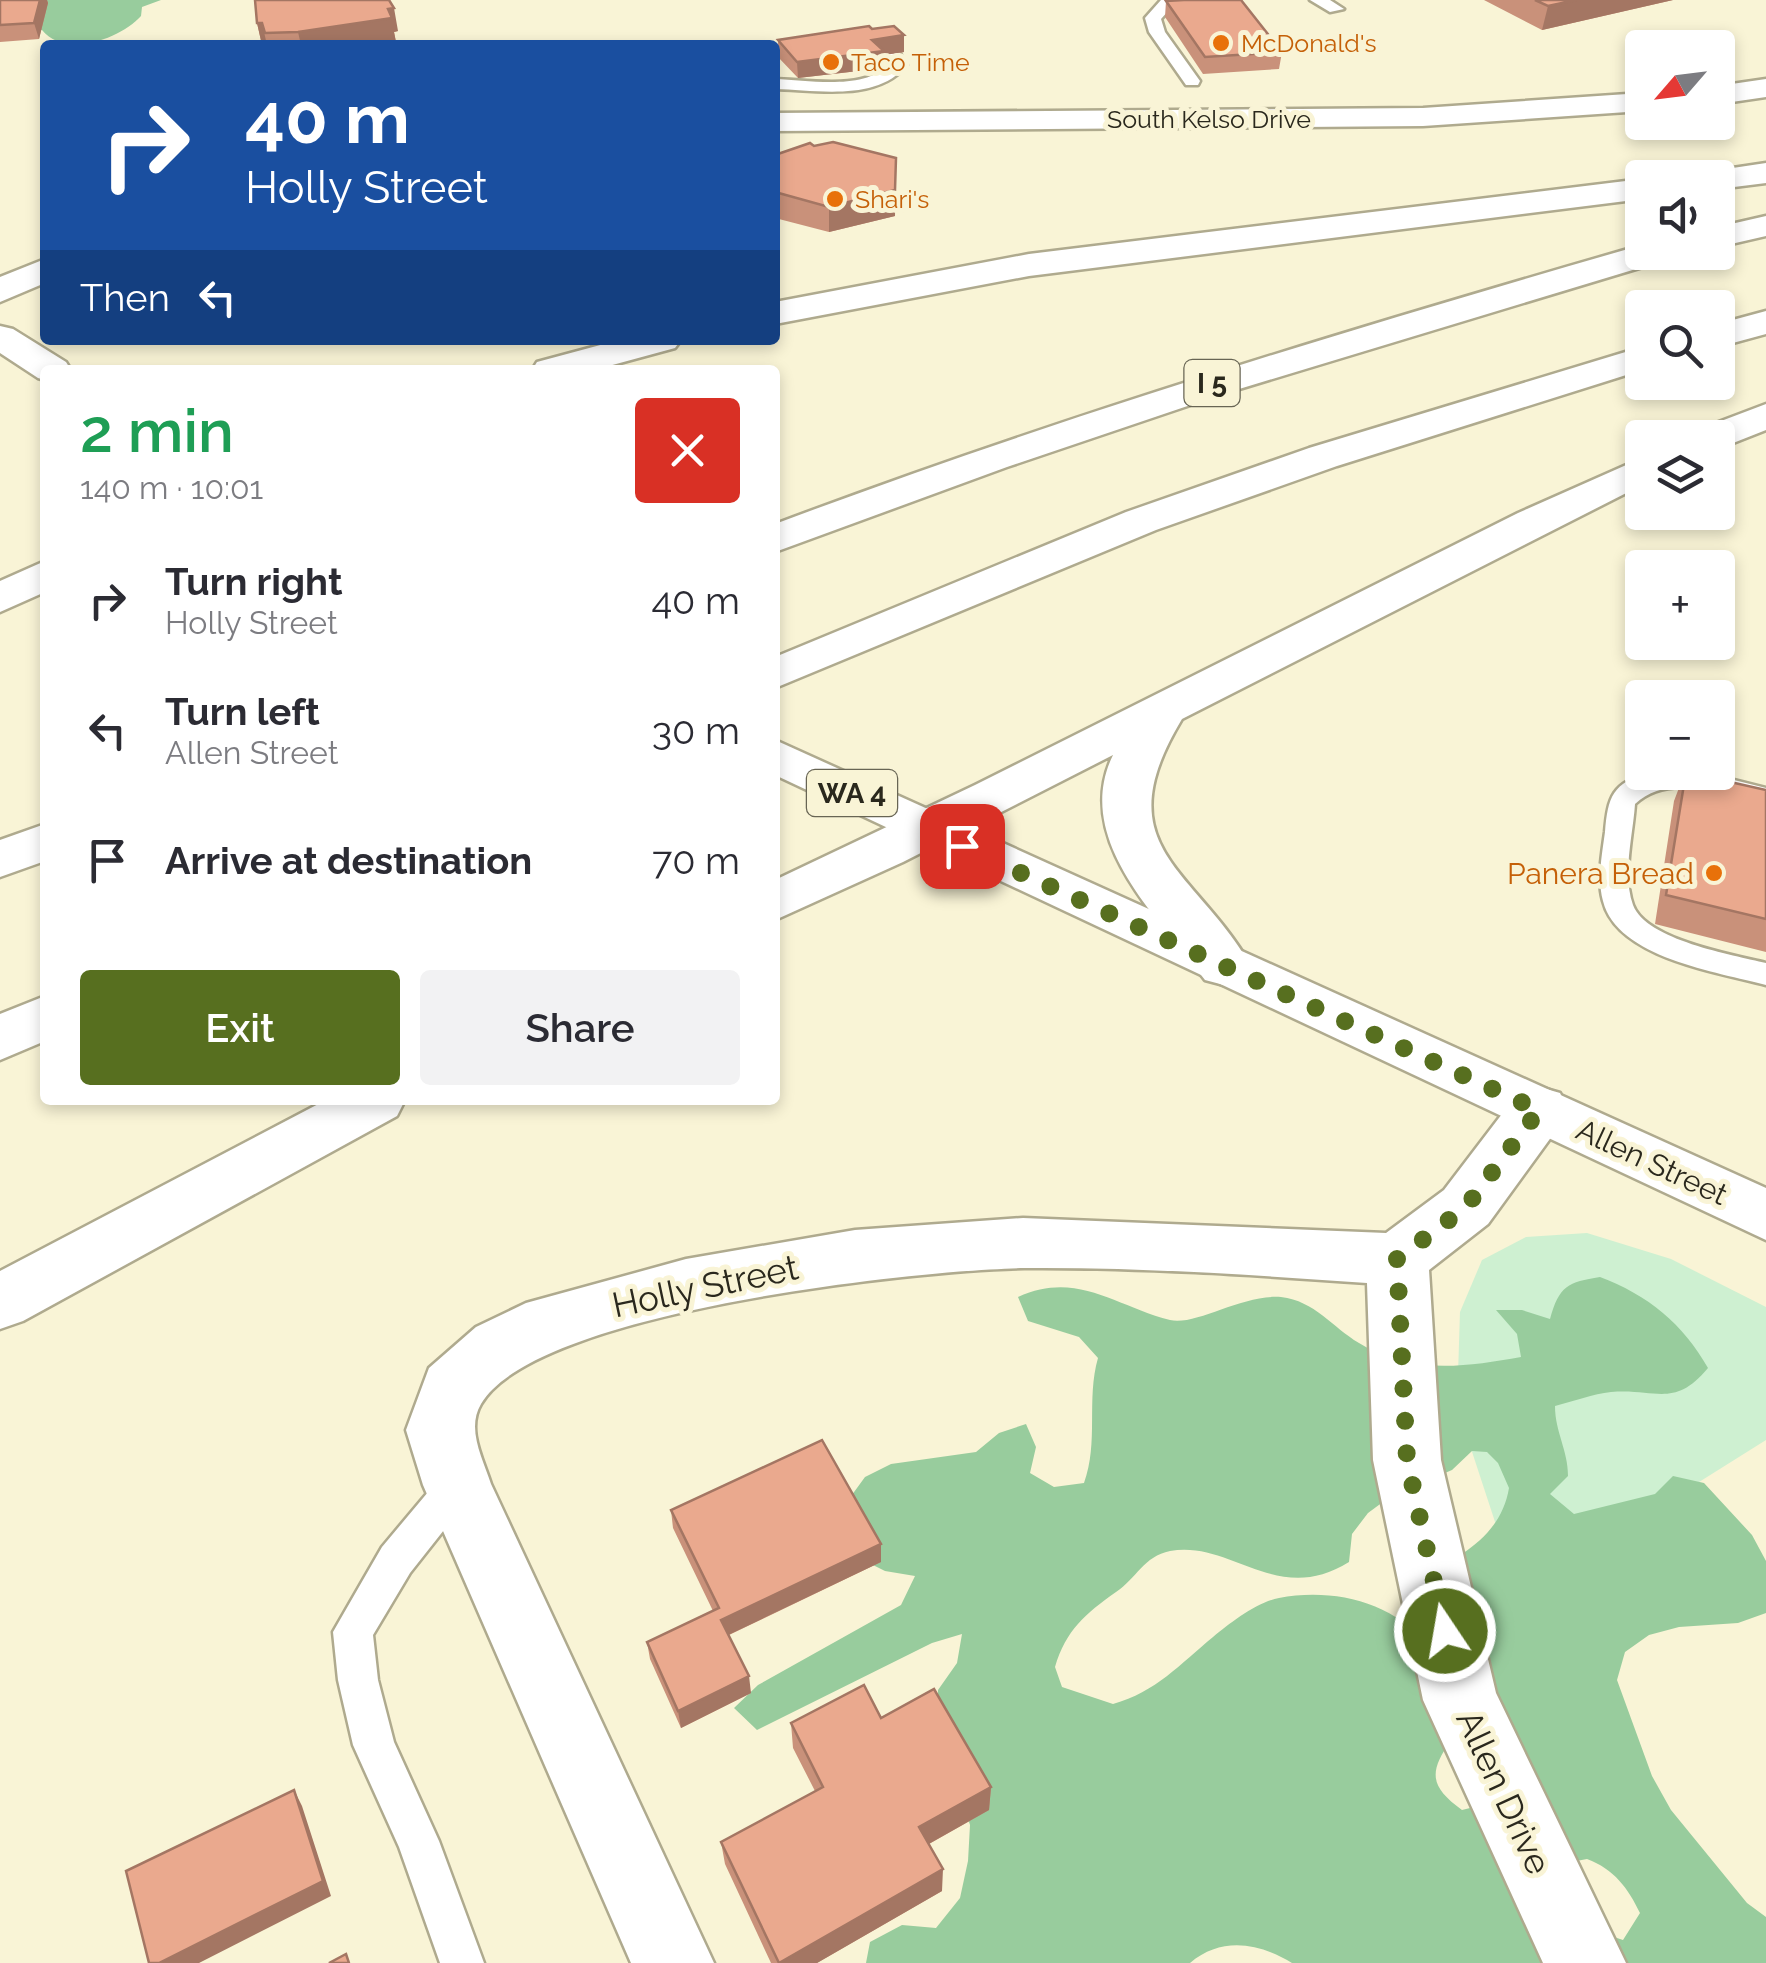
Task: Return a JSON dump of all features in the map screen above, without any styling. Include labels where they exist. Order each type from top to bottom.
[{"type":"main road","points":[[1735,92],[1766,88]]},
{"type":"main road","name":"South Kelso Drive","points":[[780,122],[1423,117],[1625,103]]},
{"type":"main road","points":[[1735,177],[1766,173]]},
{"type":"main road","points":[[780,313],[1029,265],[1625,191]]},
{"type":"main road","points":[[1735,233],[1766,226]]},
{"type":"main road","name":"I 5","points":[[780,537],[890,494],[1258,368],[1625,261]]},
{"type":"main road","points":[[0,291],[40,272]]},
{"type":"main road","points":[[1735,331],[1766,322]]},
{"type":"main road","points":[[0,337],[44,365]]},
{"type":"main road","points":[[570,365],[644,345]]},
{"type":"main road","points":[[792,667],[1141,521],[1342,450],[1625,363]]},
{"type":"main road","points":[[1735,429],[1766,416]]},
{"type":"main road","points":[[780,900],[929,830],[1418,578],[1625,478]]},
{"type":"main road","points":[[0,600],[40,577]]},
{"type":"main road","points":[[1165,708],[1128,776],[1125,819],[1150,866],[1224,966]]},
{"type":"main road","name":"Allen Street","points":[[780,758],[1766,1215]]},
{"type":"main road","points":[[0,860],[40,843]]},
{"type":"main road","points":[[0,1039],[40,1019]]},
{"type":"main road","points":[[0,1302],[367,1105]]},
{"type":"main road","points":[[1397,1259],[1466,1207],[1539,1110]]},
{"type":"main road","name":"Holly Street","points":[[674,1963],[457,1485],[440,1430],[452,1388],[499,1347],[549,1322],[686,1285],[855,1256],[1023,1243],[1257,1250],[1397,1259]]},
{"type":"main road","name":"Allen Drive","points":[[1397,1259],[1407,1460],[1460,1700],[1585,1963]]},
{"type":"lane","points":[[1183,0],[1169,1],[1153,18],[1158,32],[1192,82]]},
{"type":"lane","points":[[1318,0],[1336,9]]},
{"type":"lane","points":[[780,84],[870,83],[895,72],[899,65],[892,53]]},
{"type":"lane","points":[[1766,797],[1684,778],[1644,782],[1630,790],[1621,801],[1616,904],[1636,931],[1653,941],[1766,974]]},
{"type":"lane","points":[[457,1485],[396,1560],[352,1632],[358,1680],[374,1745],[418,1841],[462,1963]]},
{"type":"green space","points":[[0,0],[161,0],[142,7],[141,16],[132,24],[100,40],[55,40],[42,30],[30,30]]},
{"type":"green space","points":[[1587,1233],[1671,1259],[1766,1307],[1766,1440],[1519,1595],[1457,1406],[1460,1312],[1482,1260],[1526,1237]]},
{"type":"green space","points":[[1600,1277],[1649,1302],[1687,1338],[1708,1368],[1696,1381],[1674,1393],[1611,1392],[1555,1406],[1568,1476],[1550,1494],[1574,1514],[1655,1494],[1673,1476],[1704,1483],[1752,1535],[1766,1561],[1766,1613],[1738,1623],[1679,1627],[1649,1635],[1625,1652],[1617,1680],[1652,1776],[1671,1810],[1747,1903],[1766,1917],[1766,1963],[1292,1963],[1241,1945],[1215,1949],[1190,1963],[866,1963],[870,1942],[902,1925],[936,1928],[960,1898],[970,1825],[938,1724],[938,1690],[957,1663],[962,1634],[932,1643],[757,1730],[734,1708],[758,1685],[901,1605],[915,1576],[885,1571],[857,1557],[849,1499],[865,1477],[891,1464],[976,1452],[999,1433],[1026,1424],[1036,1447],[1030,1473],[1054,1487],[1084,1483],[1091,1452],[1098,1358],[1079,1337],[1028,1321],[1018,1297],[1059,1287],[1078,1289],[1181,1321],[1251,1300],[1281,1297],[1314,1309],[1349,1337],[1378,1353],[1438,1366],[1521,1357],[1517,1334],[1496,1310],[1522,1310],[1550,1319],[1561,1293],[1572,1284]],"holes":[[[1472,1451],[1487,1452],[1498,1463],[1509,1488],[1493,1526],[1462,1554],[1478,1806],[1462,1810],[1438,1786],[1436,1770],[1451,1740],[1424,1644],[1395,1617],[1359,1601],[1298,1595],[1262,1604],[1227,1626],[1155,1685],[1113,1704],[1062,1687],[1055,1667],[1071,1633],[1153,1558],[1170,1551],[1193,1550],[1277,1575],[1299,1578],[1323,1574],[1349,1562],[1352,1534],[1368,1513],[1391,1496],[1452,1470]],[[1587,1859],[1619,1880],[1640,1913],[1623,1940],[1605,1934],[1555,1865]]]},
{"type":"building","points":[[0,0],[40,0],[34,23],[0,25]]},
{"type":"building","points":[[255,0],[389,0],[394,8],[388,9],[392,18],[265,33],[262,23],[257,23]]},
{"type":"building","points":[[1241,0],[1282,52],[1205,57],[1166,1]]},
{"type":"building","points":[[1535,0],[1576,0],[1548,6]]},
{"type":"building","points":[[869,26],[894,26],[904,35],[872,40],[884,51],[797,62],[778,40]]},
{"type":"building","points":[[833,142],[896,158],[895,190],[829,207],[780,193],[780,153],[810,143],[814,146]]},
{"type":"building","name":"Panera Bread","points":[[1735,783],[1766,790],[1766,919],[1666,895],[1683,790],[1735,790]]},
{"type":"building","points":[[822,1440],[881,1544],[721,1620],[749,1676],[678,1711],[647,1642],[719,1608],[671,1510]]},
{"type":"building","points":[[864,1685],[881,1718],[934,1689],[991,1787],[919,1827],[943,1869],[779,1963],[721,1842],[823,1787],[791,1723]]},
{"type":"building","points":[[294,1790],[323,1881],[159,1963],[149,1963],[126,1871]]},
{"type":"building","points":[[346,1954],[349,1963],[329,1963]]},
{"type":"place","name":"McDonald's","points":[[1221,43]]},
{"type":"place","name":"Taco Time","points":[[831,62]]},
{"type":"place","name":"Shari's","points":[[835,199]]},
{"type":"place","name":"Panera Bread","points":[[1714,873]]},
{"type":"route","points":[[962,846],[1539,1110],[1466,1207],[1397,1259],[1407,1460],[1445,1631]]}]
